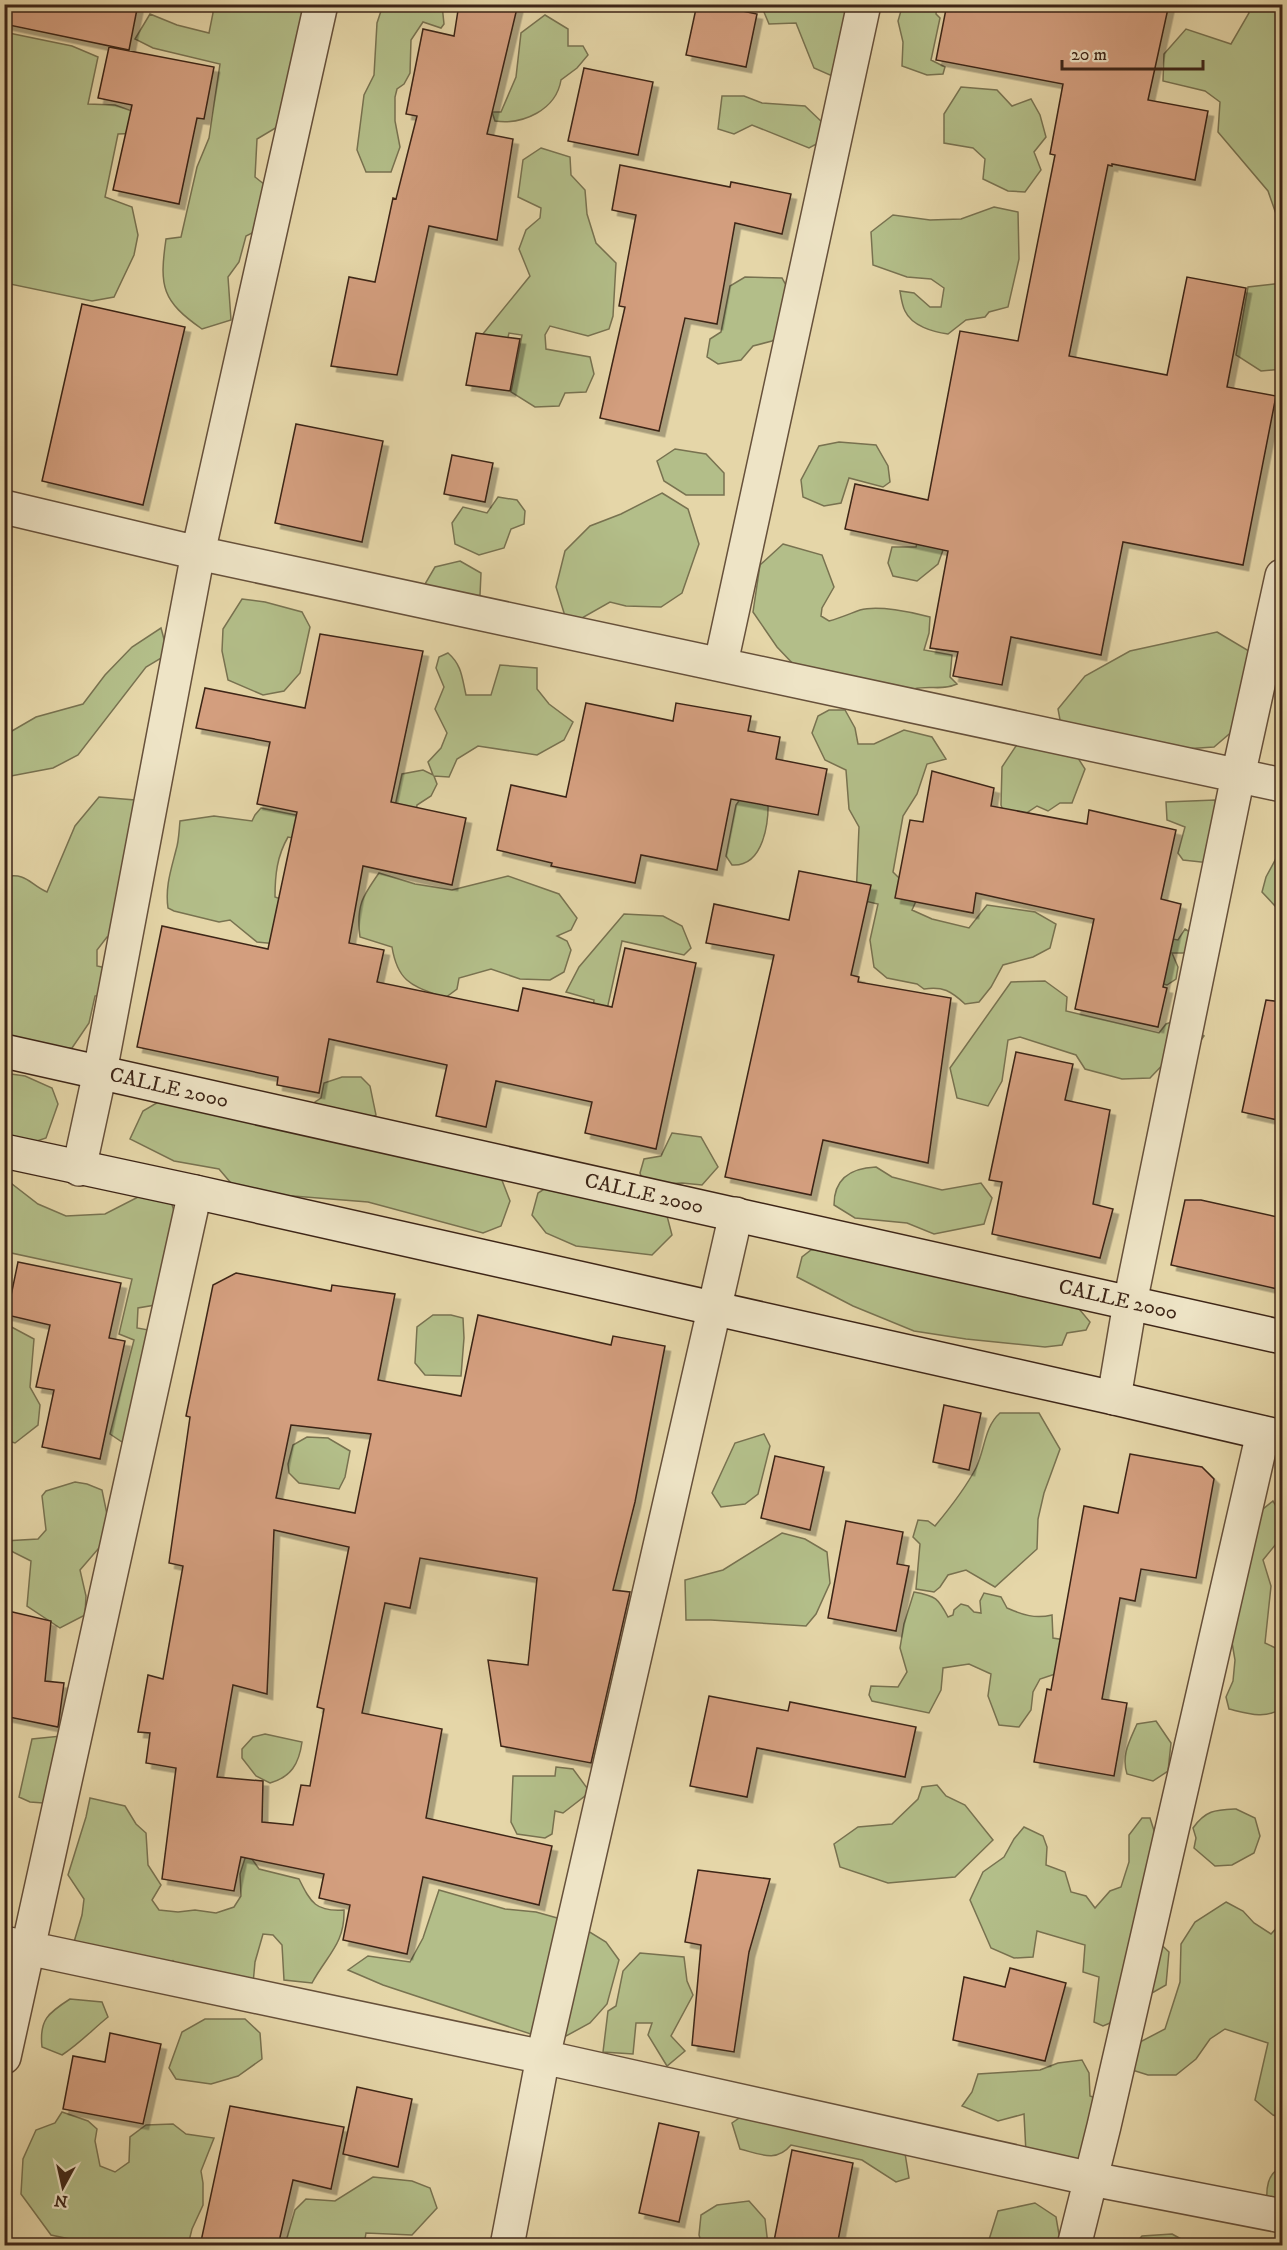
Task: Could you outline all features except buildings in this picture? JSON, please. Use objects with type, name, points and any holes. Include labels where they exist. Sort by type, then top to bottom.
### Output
[{"type":"street","points":[[79,1168],[100,1072],[198,553],[321,4]]},
{"type":"street","points":[[721,663],[864,4]]},
{"type":"street","points":[[4,507],[198,553],[721,663],[1282,785]]},
{"type":"street","points":[[1114,1398],[1130,1303],[1238,776],[1282,576]]},
{"type":"street","name":"CALLE 2000","points":[[4,1051],[1282,1337]]},
{"type":"street","points":[[4,1152],[195,1192],[1273,1435],[1074,2246]]},
{"type":"street","points":[[4,2057],[16,1946],[195,1192]]},
{"type":"street","points":[[507,2246],[543,2057],[736,1214]]},
{"type":"street","points":[[16,1946],[543,2057],[1092,2179],[1282,2216]]},
{"type":"green space","points":[[903,4],[937,5],[936,14],[940,18],[931,60],[945,67],[943,74],[927,75],[902,66],[903,42],[898,21]]},
{"type":"green space","points":[[212,5],[329,5],[289,120],[257,139],[255,177],[274,192],[268,225],[246,236],[239,262],[228,277],[231,320],[202,329],[171,301],[166,292],[163,269],[166,239],[181,237],[197,167],[209,138],[220,64],[153,48],[135,39],[150,14],[177,25],[209,33],[213,13]]},
{"type":"green space","points":[[383,5],[442,5],[444,24],[441,28],[423,22],[411,40],[410,73],[404,84],[397,89],[395,97],[395,121],[400,147],[391,172],[366,172],[357,150],[364,95],[374,75],[377,23]]},
{"type":"green space","points":[[761,5],[854,5],[839,79],[814,68],[796,23],[769,24]]},
{"type":"green space","points":[[1246,5],[1282,5],[1282,231],[1268,191],[1218,132],[1220,102],[1205,91],[1163,81],[1164,54],[1186,29],[1231,44],[1249,13]]},
{"type":"green space","points":[[545,15],[568,29],[568,46],[583,46],[588,55],[577,68],[561,80],[553,100],[537,113],[516,121],[495,121],[492,112],[501,112],[516,77],[521,33]]},
{"type":"green space","points":[[4,32],[72,46],[98,57],[88,104],[115,105],[143,115],[143,133],[118,134],[105,197],[132,207],[138,235],[134,255],[114,297],[92,301],[5,283]]},
{"type":"green space","points":[[961,87],[997,90],[1012,106],[1031,99],[1040,115],[1046,137],[1034,152],[1041,170],[1025,192],[1008,191],[983,179],[985,159],[973,148],[944,143],[944,114]]},
{"type":"green space","points":[[722,96],[744,96],[762,103],[805,106],[824,124],[824,140],[809,148],[752,125],[734,134],[718,129]]},
{"type":"green space","points":[[541,148],[570,157],[571,175],[585,190],[587,214],[596,243],[616,263],[613,316],[609,329],[588,336],[550,326],[545,335],[546,349],[590,357],[594,374],[586,392],[565,393],[559,406],[535,407],[511,392],[522,335],[509,333],[505,349],[478,340],[530,276],[519,249],[526,230],[540,218],[541,208],[518,197],[523,160]]},
{"type":"green space","points":[[994,207],[1018,212],[1019,259],[1008,307],[989,312],[985,317],[966,320],[948,334],[930,330],[913,321],[905,311],[900,291],[914,293],[930,307],[941,307],[944,288],[931,279],[907,277],[873,265],[871,232],[893,215],[930,220],[961,219]]},
{"type":"green space","points":[[745,277],[782,278],[793,298],[791,330],[772,341],[753,346],[741,360],[718,364],[707,357],[710,339],[721,332],[730,286]]},
{"type":"green space","points":[[1282,283],[1282,369],[1261,371],[1236,355],[1248,287]]},
{"type":"green space","points":[[839,442],[876,445],[888,466],[890,482],[883,487],[849,478],[841,503],[824,506],[803,497],[801,480],[819,446]]},
{"type":"green space","points":[[675,449],[706,454],[724,473],[724,495],[686,495],[664,481],[657,461]]},
{"type":"green space","points":[[662,493],[688,509],[699,544],[682,593],[661,607],[626,606],[610,602],[582,618],[565,616],[556,587],[565,551],[590,526],[621,514]]},
{"type":"green space","points":[[498,497],[517,500],[525,511],[524,524],[511,529],[504,548],[479,555],[455,544],[452,523],[463,507],[487,513]]},
{"type":"green space","points":[[921,528],[947,539],[938,564],[917,581],[893,576],[888,563],[892,547],[916,547]]},
{"type":"green space","points":[[783,544],[822,555],[834,587],[822,608],[821,616],[829,621],[860,610],[876,608],[905,611],[930,617],[929,633],[924,650],[952,655],[950,677],[957,684],[914,689],[798,669],[777,647],[753,612],[760,565]]},
{"type":"green space","points":[[460,561],[481,573],[480,595],[467,602],[434,602],[425,584],[435,567]]},
{"type":"green space","points":[[242,599],[265,602],[302,612],[310,627],[300,673],[284,691],[263,695],[228,680],[222,651],[223,629]]},
{"type":"green space","points":[[161,628],[168,654],[146,667],[78,755],[53,768],[11,776],[5,773],[5,735],[36,717],[83,704],[105,675],[132,647]]},
{"type":"green space","points":[[1217,632],[1259,657],[1235,729],[1214,747],[1184,749],[1063,736],[1058,709],[1085,676],[1130,651]]},
{"type":"green space","points":[[448,653],[459,667],[466,695],[491,695],[500,665],[537,668],[537,689],[549,704],[573,722],[564,740],[537,755],[478,746],[457,759],[449,777],[434,776],[437,784],[431,796],[417,805],[413,835],[392,820],[402,774],[423,770],[433,775],[428,762],[441,748],[447,733],[435,709],[444,687],[436,668],[439,657]]},
{"type":"green space","points":[[829,710],[845,710],[855,728],[858,744],[874,744],[904,730],[932,737],[946,759],[927,764],[917,794],[903,816],[893,872],[901,880],[921,890],[912,910],[932,919],[969,928],[987,905],[1035,912],[1056,924],[1050,948],[1033,957],[1003,965],[991,987],[979,1002],[965,1004],[946,990],[924,989],[917,984],[887,978],[874,967],[870,940],[878,904],[856,899],[859,827],[849,809],[846,770],[825,760],[812,733],[818,716]]},
{"type":"green space","points":[[1018,743],[1069,744],[1085,769],[1072,803],[1060,803],[1048,811],[1037,806],[1013,822],[1006,821],[1001,805],[1002,767]]},
{"type":"green space","points":[[745,792],[768,798],[767,819],[758,851],[743,864],[732,865],[726,856],[736,805]]},
{"type":"green space","points":[[99,797],[135,800],[129,938],[107,937],[97,950],[97,966],[106,968],[111,992],[95,996],[89,1023],[72,1048],[5,1055],[4,877],[23,877],[47,892],[75,826]]},
{"type":"green space","points":[[1215,800],[1218,821],[1210,863],[1183,860],[1178,853],[1185,827],[1167,820],[1166,802]]},
{"type":"green space","points":[[261,808],[311,818],[311,841],[288,837],[277,866],[275,897],[294,904],[287,945],[257,942],[230,920],[219,922],[168,908],[168,886],[178,843],[180,821],[214,816],[252,821]]},
{"type":"green space","points":[[1280,851],[1282,852],[1282,908],[1276,907],[1262,892],[1266,877]]},
{"type":"green space","points":[[379,873],[415,884],[452,890],[508,876],[559,894],[577,918],[571,930],[557,936],[567,941],[571,950],[564,972],[550,980],[520,979],[491,969],[459,978],[457,989],[445,998],[416,986],[409,982],[398,969],[392,947],[360,937],[359,917],[362,902]]},
{"type":"green space","points":[[624,914],[663,916],[682,926],[691,948],[684,955],[622,941],[601,1037],[589,1037],[594,1000],[566,992],[579,967]]},
{"type":"green space","points":[[1185,929],[1193,934],[1186,953],[1172,953],[1178,967],[1176,979],[1167,985],[1117,972],[1132,932],[1178,940]]},
{"type":"green space","points":[[1045,981],[1067,997],[1066,1011],[1159,1033],[1166,1024],[1180,1019],[1204,1036],[1196,1047],[1173,1054],[1150,1078],[1122,1079],[1085,1069],[1076,1055],[1020,1037],[1008,1040],[1002,1081],[988,1106],[957,1098],[950,1068],[1011,982]]},
{"type":"green space","points":[[4,1073],[25,1076],[52,1088],[58,1104],[46,1138],[22,1146],[5,1143]]},
{"type":"green space","points":[[342,1077],[361,1077],[370,1086],[376,1115],[343,1132],[498,1170],[510,1201],[501,1226],[483,1233],[368,1202],[293,1196],[242,1196],[219,1169],[174,1161],[130,1139],[143,1111],[165,1098],[314,1121],[315,1102],[321,1098],[324,1083]]},
{"type":"green space","points":[[672,1133],[701,1137],[718,1167],[702,1185],[682,1183],[644,1185],[640,1173],[644,1159],[661,1156]]},
{"type":"green space","points":[[876,1167],[892,1177],[942,1190],[981,1183],[992,1198],[984,1224],[934,1234],[907,1223],[855,1218],[834,1205],[837,1188],[846,1176],[852,1172]]},
{"type":"green space","points":[[5,1184],[12,1184],[38,1204],[66,1216],[105,1214],[140,1196],[169,1195],[180,1230],[161,1304],[138,1308],[137,1328],[165,1333],[132,1428],[122,1442],[110,1434],[134,1340],[119,1334],[132,1279],[11,1253],[5,1279]]},
{"type":"green space","points":[[552,1184],[666,1212],[672,1235],[652,1255],[576,1246],[546,1233],[532,1215],[538,1193]]},
{"type":"green space","points":[[841,1245],[1070,1298],[1090,1322],[1086,1330],[1067,1333],[1062,1345],[1045,1347],[914,1331],[853,1306],[797,1277],[802,1257],[811,1250]]},
{"type":"green space","points":[[433,1315],[463,1318],[461,1376],[425,1375],[415,1363],[417,1327]]},
{"type":"green space","points":[[4,1323],[34,1339],[30,1387],[40,1405],[38,1425],[15,1443],[5,1440]]},
{"type":"green space","points":[[1000,1413],[1039,1413],[1060,1449],[1044,1493],[1038,1519],[1037,1549],[995,1587],[966,1570],[948,1575],[934,1592],[916,1589],[920,1544],[913,1537],[918,1520],[928,1521],[935,1526],[952,1505],[976,1468],[991,1425]]},
{"type":"green space","points":[[764,1434],[770,1446],[758,1494],[745,1504],[721,1507],[712,1493],[735,1443]]},
{"type":"green space","points":[[307,1437],[328,1438],[350,1451],[345,1477],[339,1489],[299,1483],[289,1473],[288,1464],[293,1445]]},
{"type":"green space","points":[[75,1482],[102,1490],[108,1519],[105,1541],[80,1570],[86,1596],[85,1615],[60,1628],[27,1606],[31,1561],[5,1548],[4,1541],[38,1539],[46,1530],[42,1496],[46,1491]]},
{"type":"green space","points":[[1273,1501],[1282,1517],[1276,1544],[1263,1560],[1271,1586],[1265,1643],[1282,1651],[1282,1708],[1263,1715],[1229,1709],[1226,1697],[1233,1681],[1235,1660],[1229,1625],[1248,1521]]},
{"type":"green space","points":[[782,1533],[805,1539],[827,1552],[830,1583],[816,1614],[806,1626],[686,1620],[685,1580],[723,1570]]},
{"type":"green space","points":[[914,1592],[936,1599],[948,1617],[953,1615],[954,1610],[961,1604],[968,1606],[974,1612],[981,1613],[980,1601],[984,1593],[1001,1597],[1007,1608],[1018,1613],[1029,1616],[1052,1615],[1053,1638],[1078,1642],[1055,1674],[1040,1679],[1033,1692],[1031,1710],[1019,1727],[999,1725],[988,1696],[991,1674],[969,1664],[943,1668],[941,1690],[929,1713],[872,1701],[869,1695],[871,1686],[898,1687],[907,1672],[900,1648],[904,1624]]},
{"type":"green space","points":[[1156,1721],[1171,1743],[1168,1771],[1153,1781],[1127,1774],[1126,1754],[1137,1724]]},
{"type":"green space","points":[[265,1734],[302,1742],[299,1757],[293,1768],[283,1777],[270,1783],[256,1776],[242,1758],[242,1749],[253,1737]]},
{"type":"green space","points":[[61,1736],[43,1803],[30,1802],[19,1797],[32,1739]]},
{"type":"green space","points":[[556,1767],[573,1769],[590,1792],[563,1813],[555,1811],[552,1834],[545,1838],[517,1834],[511,1822],[513,1776],[555,1776]]},
{"type":"green space","points":[[937,1785],[946,1796],[965,1805],[993,1840],[955,1877],[888,1883],[840,1867],[834,1844],[858,1827],[892,1824],[918,1799],[922,1787]]},
{"type":"green space","points":[[90,1798],[125,1806],[136,1824],[146,1833],[148,1865],[161,1885],[152,1900],[159,1910],[178,1912],[195,1910],[216,1913],[234,1907],[241,1896],[240,1874],[247,1852],[259,1869],[299,1879],[311,1900],[321,1907],[344,1910],[342,1932],[312,1983],[284,1980],[282,1945],[273,1935],[263,1934],[255,1962],[253,1984],[180,1972],[173,1961],[158,1987],[74,1942],[84,1899],[68,1875]]},
{"type":"green space","points":[[1236,1809],[1255,1818],[1260,1836],[1254,1853],[1232,1865],[1215,1866],[1194,1848],[1196,1838],[1193,1828],[1207,1814]]},
{"type":"green space","points":[[1142,1818],[1150,1818],[1158,1843],[1149,1933],[1169,1952],[1166,1985],[1136,2002],[1103,2026],[1094,2022],[1099,1977],[1083,1972],[1085,1945],[1037,1931],[1033,1957],[1014,1958],[991,1948],[970,1900],[983,1872],[1004,1857],[1024,1827],[1043,1836],[1047,1847],[1046,1865],[1065,1872],[1071,1892],[1086,1896],[1095,1908],[1110,1891],[1121,1887],[1129,1862],[1129,1835]]},
{"type":"green space","points":[[439,1890],[505,1909],[536,1912],[575,1923],[606,1942],[619,1960],[607,2004],[590,2023],[555,2042],[383,1985],[348,1970],[368,1956],[410,1962],[423,1938]]},
{"type":"green space","points":[[1226,1902],[1243,1911],[1254,1923],[1271,1934],[1282,1922],[1282,2118],[1273,2115],[1255,2100],[1268,2043],[1225,2029],[1210,2039],[1196,2059],[1176,2075],[1148,2075],[1129,2069],[1138,2043],[1165,2029],[1180,1982],[1181,1944],[1195,1922]]},
{"type":"green space","points":[[640,1953],[684,1957],[687,1981],[693,1995],[671,2036],[685,2051],[667,2066],[648,2035],[652,2023],[636,2023],[633,2054],[603,2052],[608,2011],[616,2006],[623,1971]]},
{"type":"green space","points":[[70,1999],[102,2002],[108,2017],[62,2055],[42,2047],[42,2030],[51,2013]]},
{"type":"green space","points":[[205,2019],[245,2019],[260,2033],[262,2059],[238,2076],[211,2084],[176,2079],[169,2068],[182,2032]]},
{"type":"green space","points":[[1082,2060],[1089,2073],[1090,2096],[1101,2100],[1094,2157],[1070,2163],[1026,2153],[1024,2114],[998,2121],[962,2106],[972,2092],[978,2074],[1040,2070],[1058,2063]]},
{"type":"green space","points":[[62,2112],[88,2121],[97,2129],[95,2141],[100,2166],[115,2172],[129,2162],[130,2137],[146,2125],[173,2124],[186,2134],[214,2138],[201,2171],[203,2205],[192,2229],[188,2245],[98,2245],[51,2235],[21,2194],[23,2159],[36,2130],[55,2123]]},
{"type":"green space","points":[[745,2114],[902,2135],[909,2178],[896,2182],[862,2160],[791,2145],[780,2154],[767,2156],[740,2149],[732,2123]]},
{"type":"green space","points":[[1282,2167],[1282,2213],[1267,2203],[1267,2187],[1273,2173]]},
{"type":"green space","points":[[373,2177],[412,2181],[430,2188],[437,2208],[412,2235],[366,2233],[364,2245],[285,2245],[295,2210],[306,2199],[335,2201]]},
{"type":"green space","points":[[749,2201],[765,2219],[768,2245],[702,2245],[699,2235],[701,2215],[717,2205]]},
{"type":"green space","points":[[1035,2203],[1056,2217],[1061,2246],[987,2246],[998,2211]]},
{"type":"green space","points":[[1172,2234],[1192,2245],[1134,2245],[1142,2236]]}]
